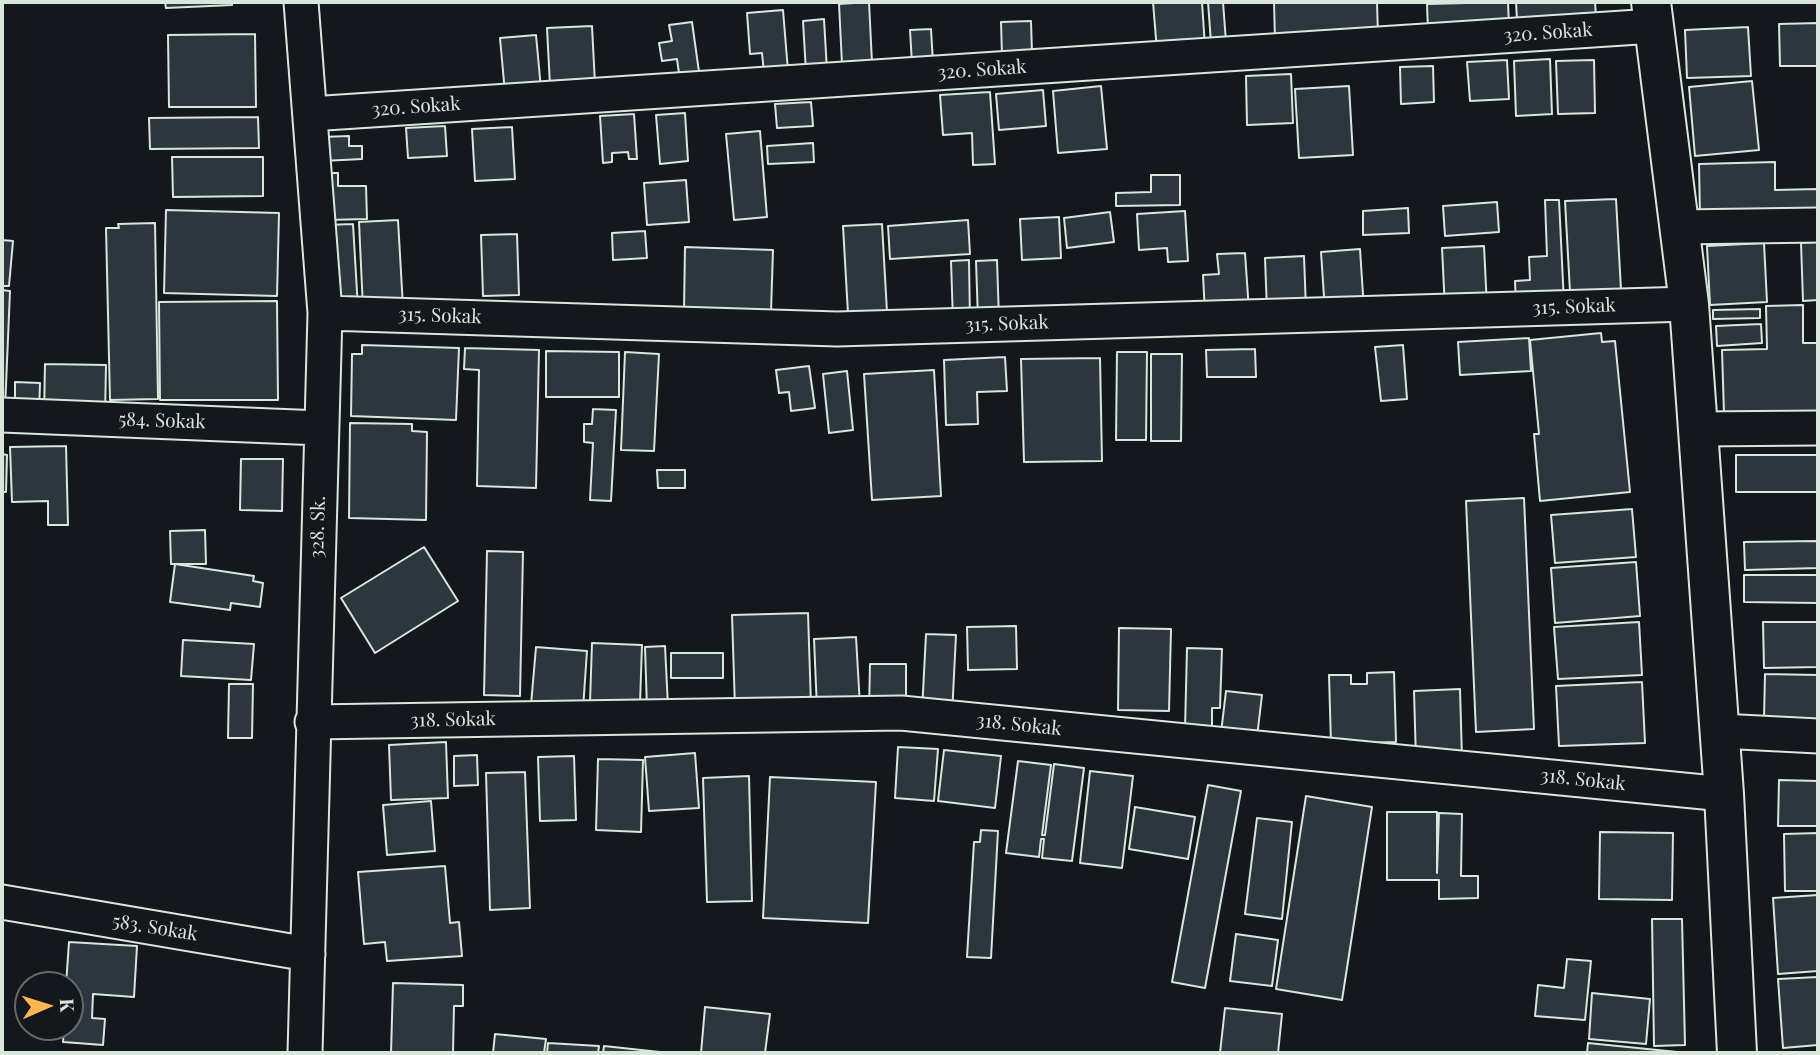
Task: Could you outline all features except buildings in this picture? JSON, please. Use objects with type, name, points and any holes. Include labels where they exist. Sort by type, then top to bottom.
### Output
[{"type":"main road","points":[[1652,14],[1689,304],[1720,731],[1737,1053]]},
{"type":"street","name":"328. Sk.","points":[[301,2],[325,313],[305,1053]]},
{"type":"street","name":"320. Sokak","points":[[310,114],[1652,14]]},
{"type":"street","points":[[1679,227],[1818,225]]},
{"type":"street","name":"315. Sokak","points":[[325,313],[837,329],[1689,304]]},
{"type":"street","name":"584. Sokak","points":[[2,415],[321,428]]},
{"type":"street","points":[[1698,429],[1818,428]]},
{"type":"street","name":"318. Sokak","points":[[312,722],[901,713],[1724,794]]},
{"type":"street","points":[[1720,731],[1818,736]]},
{"type":"street","name":"583. Sokak","points":[[2,902],[308,954]]}]
